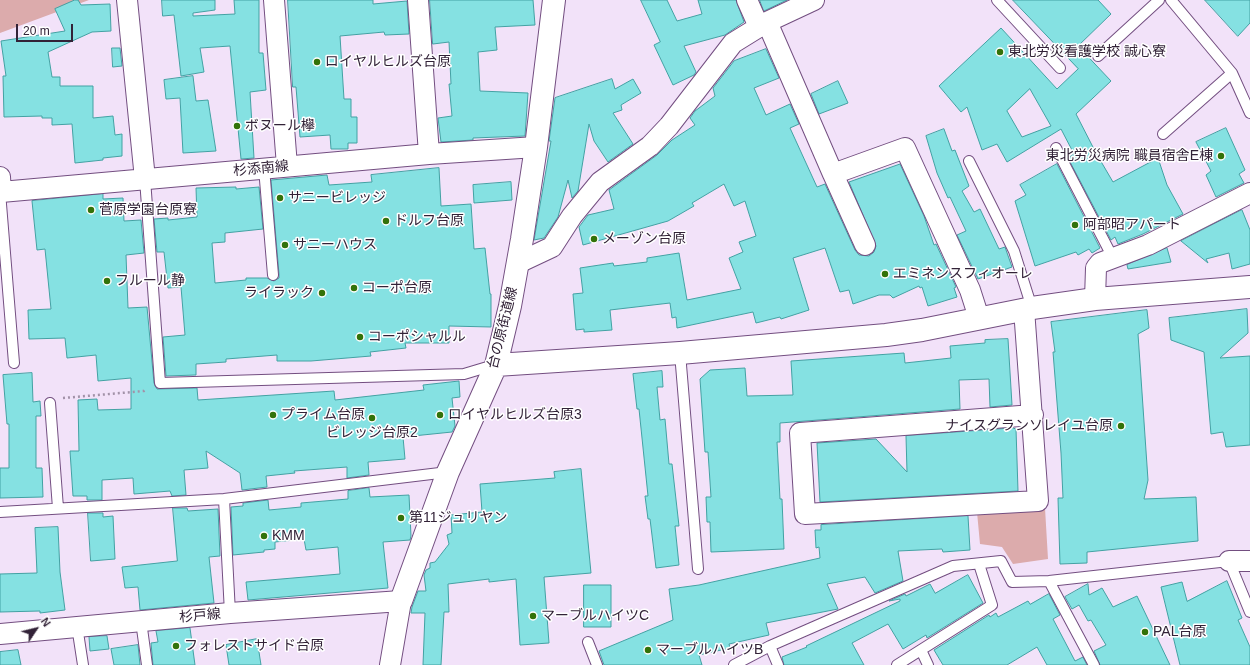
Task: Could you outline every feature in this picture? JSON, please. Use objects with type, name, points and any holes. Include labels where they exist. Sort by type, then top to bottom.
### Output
[{"type":"street","points":[[127,0],[145,179]]},
{"type":"street","points":[[274,0],[287,166]]},
{"type":"street","points":[[418,0],[429,154]]},
{"type":"street","name":"台の原街道線","points":[[390,665],[401,600],[448,472],[496,365],[518,263],[536,147],[554,0]]},
{"type":"street","points":[[747,0],[763,25],[866,245]]},
{"type":"street","points":[[518,263],[552,246],[572,216],[600,182],[650,146],[669,126],[733,43],[763,25],[814,0]]},
{"type":"street","name":"杉添南線","points":[[0,187],[145,179],[429,154],[536,147]]},
{"type":"street","points":[[833,174],[905,148],[970,290],[979,318]]},
{"type":"street","points":[[1095,299],[1096,268],[1100,263],[1148,244],[1250,193]]},
{"type":"street","points":[[496,365],[680,353],[886,335],[922,330],[1028,308],[1095,299],[1250,287]]},
{"type":"street","points":[[1028,308],[1038,501],[805,514],[800,434],[1033,415]]},
{"type":"street","points":[[1229,561],[1250,560]]},
{"type":"street","name":"杉戸線","points":[[0,634],[230,613],[401,600]]},
{"type":"lane","points":[[998,0],[1060,68]]},
{"type":"lane","points":[[1098,56],[1158,0]]},
{"type":"lane","points":[[1170,0],[1232,73],[1250,114]]},
{"type":"lane","points":[[1162,134],[1232,73]]},
{"type":"lane","points":[[1056,148],[1113,258]]},
{"type":"lane","points":[[969,160],[1014,250],[1028,308]]},
{"type":"lane","points":[[264,168],[273,275]]},
{"type":"lane","points":[[145,179],[160,383],[464,374],[496,365]]},
{"type":"lane","points":[[0,187],[14,363]]},
{"type":"lane","points":[[680,353],[698,569]]},
{"type":"lane","points":[[50,403],[58,508]]},
{"type":"lane","points":[[0,512],[224,499],[448,472]]},
{"type":"lane","points":[[224,499],[230,613]]},
{"type":"lane","points":[[734,665],[770,646],[953,566],[1001,561],[1012,582],[1049,581],[1229,561],[1250,612]]},
{"type":"lane","points":[[897,665],[992,605],[979,564]]},
{"type":"lane","points":[[1049,581],[1094,665]]},
{"type":"lane","points":[[141,621],[147,665]]},
{"type":"lane","points":[[77,626],[84,665]]},
{"type":"lane","points":[[588,642],[597,665]]},
{"type":"lane","points":[[770,646],[778,665]]},
{"type":"lane","points":[[921,650],[928,665]]},
{"type":"path","points":[[50,403],[57,398],[144,391],[160,383]]},
{"type":"shaded area","points":[[0,0],[89,0],[0,33]]},
{"type":"shaded area","points":[[1045,508],[1048,559],[1013,564],[1002,547],[980,544],[977,512]]},
{"type":"building","points":[[78,0],[81,5],[110,4],[111,31],[92,32],[48,52],[52,77],[60,77],[60,86],[93,86],[93,118],[113,116],[115,135],[122,134],[122,156],[75,163],[72,124],[52,125],[52,118],[42,118],[42,116],[4,117],[3,76],[6,76],[1,41],[65,31],[55,9]]},
{"type":"building","points":[[162,0],[215,0],[215,10],[193,13],[193,16],[235,14],[234,0],[259,0],[259,53],[263,53],[266,90],[250,92],[254,158],[241,159],[230,46],[200,48],[204,72],[181,76],[174,15],[163,16]]},
{"type":"building","points":[[288,0],[373,0],[373,4],[407,1],[409,34],[385,35],[384,32],[340,36],[344,99],[351,99],[351,117],[357,117],[357,143],[348,143],[348,149],[331,149],[330,135],[300,137],[296,87],[293,87]]},
{"type":"building","points":[[430,0],[533,0],[535,25],[495,27],[497,50],[478,52],[480,91],[528,93],[525,136],[473,138],[473,140],[441,142],[438,118],[452,116],[449,84],[451,84],[449,42],[433,44]]},
{"type":"building","points":[[641,0],[667,0],[677,21],[702,14],[698,0],[736,0],[744,22],[725,35],[684,46],[696,72],[694,75],[673,85],[654,45],[660,42]]},
{"type":"building","points":[[760,0],[787,0],[764,11]]},
{"type":"building","points":[[1013,0],[1098,0],[1111,14],[1078,46],[1111,81],[1076,114],[1113,182],[1158,158],[1167,185],[1183,214],[1143,234],[1118,244],[1115,237],[1111,240],[1068,158],[1074,154],[1061,129],[1007,162],[997,144],[982,150],[967,107],[961,112],[939,86],[1001,28],[1057,89],[1078,69]],"holes":[[[1030,89],[1051,126],[1022,137],[1007,111]]]},
{"type":"building","points":[[1205,0],[1250,0],[1250,23],[1238,36]]},
{"type":"building","points":[[112,48],[120,48],[122,66],[113,67]]},
{"type":"building","points":[[766,49],[779,78],[754,88],[766,115],[790,104],[799,124],[790,128],[817,187],[825,184],[855,250],[859,255],[869,256],[874,252],[876,246],[849,182],[900,164],[924,216],[934,245],[936,244],[956,287],[954,288],[957,297],[928,306],[922,287],[920,288],[919,286],[893,298],[890,295],[879,295],[853,304],[849,290],[840,292],[825,248],[793,258],[809,310],[781,319],[780,317],[756,323],[753,312],[677,328],[676,317],[672,318],[670,303],[610,310],[612,330],[584,332],[584,329],[576,330],[573,294],[583,293],[580,268],[613,263],[614,266],[647,262],[647,258],[679,253],[687,300],[741,289],[729,258],[743,252],[739,242],[756,236],[745,201],[734,206],[724,184],[692,203],[694,206],[668,221],[583,245],[579,227],[588,215],[614,209],[609,190],[657,155],[672,140],[695,125],[690,118],[695,111],[715,96],[713,88],[734,61]]},
{"type":"building","points":[[193,76],[196,101],[208,100],[216,151],[183,153],[180,98],[166,99],[164,80]]},
{"type":"building","points":[[612,79],[615,89],[633,79],[641,93],[621,105],[622,110],[613,113],[633,144],[608,162],[594,141],[589,124],[578,191],[572,198],[568,180],[558,217],[544,238],[534,240],[551,141],[549,141],[555,98]]},
{"type":"building","points":[[838,81],[848,103],[819,114],[811,94]]},
{"type":"building","name":"東北労災病院 職員宿舎E棟","points":[[1226,128],[1245,170],[1239,174],[1244,183],[1216,197],[1206,175],[1211,171],[1196,142]]},
{"type":"building","points":[[944,129],[952,151],[955,150],[969,186],[962,191],[974,212],[980,209],[999,249],[1005,247],[1012,267],[978,279],[957,235],[966,231],[950,197],[948,198],[937,173],[926,136]]},
{"type":"building","points":[[1057,164],[1100,248],[1092,253],[1089,249],[1078,255],[1076,252],[1035,266],[1015,201],[1026,195],[1020,185]]},
{"type":"building","points":[[439,168],[441,206],[471,204],[474,249],[485,248],[491,294],[491,327],[449,326],[449,343],[405,343],[406,348],[370,352],[371,356],[311,361],[277,361],[277,355],[226,359],[226,362],[196,364],[196,375],[166,376],[163,337],[185,335],[181,287],[168,288],[164,252],[157,252],[154,219],[168,218],[168,220],[197,217],[196,188],[236,187],[236,189],[259,187],[263,229],[225,233],[225,242],[212,243],[215,283],[246,280],[246,278],[267,278],[274,281],[279,278],[279,274],[271,180],[327,175],[329,185],[372,182],[371,175]]},
{"type":"building","points":[[511,182],[512,200],[474,203],[473,185]]},
{"type":"building","points":[[103,194],[103,199],[123,198],[124,221],[141,220],[144,253],[126,255],[128,308],[147,307],[154,383],[157,389],[197,388],[198,400],[334,391],[335,400],[424,390],[423,385],[459,381],[460,397],[452,398],[455,426],[452,432],[403,437],[405,459],[368,462],[369,475],[347,478],[347,467],[294,471],[295,473],[266,476],[267,487],[242,490],[240,473],[206,451],[208,468],[184,470],[186,495],[172,496],[170,491],[134,494],[133,478],[102,480],[102,500],[87,500],[87,496],[73,496],[70,451],[79,451],[78,400],[97,399],[98,410],[131,409],[131,378],[98,381],[96,355],[67,358],[65,338],[29,339],[28,310],[51,309],[45,249],[37,250],[32,201]]},
{"type":"building","points":[[1242,210],[1250,230],[1250,264],[1232,269],[1229,253],[1206,259],[1208,263],[1181,241]]},
{"type":"building","points":[[1167,248],[1171,262],[1128,269],[1127,265]]},
{"type":"building","points":[[1247,309],[1248,333],[1220,358],[1250,356],[1250,445],[1226,447],[1223,432],[1211,434],[1204,352],[1171,340],[1169,318]]},
{"type":"building","points":[[1147,310],[1149,328],[1138,334],[1148,480],[1144,499],[1196,497],[1198,541],[1087,552],[1087,563],[1060,564],[1058,498],[1063,498],[1053,352],[1055,352],[1051,322]]},
{"type":"building","points":[[1008,339],[1012,405],[990,407],[989,379],[959,380],[960,409],[780,423],[780,442],[777,442],[780,499],[782,499],[784,549],[711,552],[710,522],[707,522],[706,497],[711,497],[708,452],[705,452],[700,379],[710,370],[745,368],[747,396],[793,395],[791,361],[904,353],[905,363],[951,358],[950,346],[985,343],[985,340]]},
{"type":"building","points":[[662,371],[663,387],[657,387],[660,420],[665,419],[669,464],[672,464],[679,526],[675,526],[679,565],[656,568],[650,519],[648,519],[645,496],[648,496],[639,409],[637,409],[633,374]]},
{"type":"building","points":[[32,373],[33,402],[40,401],[41,416],[36,416],[36,468],[42,468],[43,497],[0,498],[0,468],[9,468],[9,424],[7,424],[3,375]]},
{"type":"building","points":[[1016,429],[1018,491],[820,502],[817,443],[876,439],[907,472],[906,436]]},
{"type":"building","points":[[581,469],[591,573],[544,577],[549,643],[520,645],[516,579],[489,582],[489,579],[448,584],[449,612],[444,612],[441,665],[423,665],[425,613],[411,613],[412,607],[418,591],[426,591],[424,575],[426,570],[430,568],[430,563],[435,562],[449,544],[447,535],[452,533],[451,515],[482,512],[480,484],[555,478],[554,472]]},
{"type":"building","points":[[369,488],[370,497],[409,495],[410,540],[383,542],[388,588],[248,600],[246,582],[340,574],[338,547],[306,550],[304,539],[275,542],[275,549],[264,550],[264,552],[233,555],[231,507],[243,506],[243,503],[268,500],[269,510],[301,507],[301,503],[348,499],[348,491]]},
{"type":"building","points":[[173,508],[187,508],[188,511],[218,509],[220,556],[209,557],[214,603],[140,610],[138,587],[125,588],[122,567],[177,561]]},
{"type":"building","points":[[88,513],[103,513],[103,517],[113,516],[115,559],[91,561]]},
{"type":"building","points":[[968,516],[970,550],[943,552],[942,549],[898,551],[903,581],[875,593],[865,577],[827,584],[838,609],[766,623],[769,635],[729,644],[730,648],[699,655],[702,665],[604,665],[599,651],[673,620],[669,589],[699,585],[820,558],[819,547],[816,548],[815,530],[821,530],[821,525]]},
{"type":"building","points":[[58,527],[60,572],[65,610],[40,613],[40,611],[0,612],[0,574],[37,573],[35,528]]},
{"type":"building","points":[[968,575],[983,603],[927,638],[926,635],[903,649],[888,624],[852,643],[864,665],[784,665],[782,657],[807,647],[806,646],[900,601],[900,599],[889,601],[905,594],[906,596],[930,584],[935,593]]},
{"type":"building","points":[[1227,581],[1242,618],[1238,620],[1250,647],[1250,665],[1180,665],[1161,587],[1182,582],[1187,601]]},
{"type":"building","points":[[1088,584],[1089,595],[1102,588],[1113,607],[1137,596],[1170,665],[1100,665],[1094,651],[1106,645],[1091,620],[1088,621],[1079,605],[1072,609],[1065,597]]},
{"type":"building","points":[[584,585],[611,585],[611,627],[584,627]]},
{"type":"building","points":[[1049,594],[1060,615],[1053,619],[1075,661],[1083,657],[1087,665],[1047,665],[1037,647],[1007,665],[943,665],[934,650],[989,615],[990,617],[996,613],[998,617],[1028,601],[1030,604]]},
{"type":"building","name":"フォレストサイド台原","points":[[190,628],[195,665],[153,665],[151,643],[158,642],[156,631]]},
{"type":"building","points":[[107,636],[109,649],[90,651],[89,637]]},
{"type":"building","points":[[257,639],[261,665],[229,665],[226,645]]},
{"type":"building","points":[[138,645],[140,665],[114,665],[111,649]]},
{"type":"building","points":[[18,650],[21,665],[0,665],[0,652]]},
{"type":"place","name":"東北労災看護学校 誠心寮","points":[[1000,52]]},
{"type":"place","name":"ロイヤルヒルズ台原","points":[[317,62]]},
{"type":"place","name":"ボヌール欅","points":[[237,126]]},
{"type":"place","name":"東北労災病院 職員宿舎E棟","points":[[1221,156]]},
{"type":"place","name":"サニービレッジ","points":[[280,198]]},
{"type":"place","name":"菅原学園台原寮","points":[[91,210]]},
{"type":"place","name":"ドルフ台原","points":[[386,221]]},
{"type":"place","name":"阿部昭アパート","points":[[1075,225]]},
{"type":"place","name":"メーゾン台原","points":[[594,239]]},
{"type":"place","name":"サニーハウス","points":[[285,245]]},
{"type":"place","name":"エミネンスフィオーレ","points":[[885,274]]},
{"type":"place","name":"フルール静","points":[[107,281]]},
{"type":"place","name":"コーポ台原","points":[[354,288]]},
{"type":"place","name":"ライラック","points":[[322,293]]},
{"type":"place","name":"コーポシャルル","points":[[360,337]]},
{"type":"place","name":"プライム台原","points":[[273,415]]},
{"type":"place","name":"ロイヤルヒルズ台原3","points":[[440,415]]},
{"type":"place","name":"ビレッジ台原2","points":[[372,418]]},
{"type":"place","name":"ナイスグランソレイユ台原","points":[[1121,426]]},
{"type":"place","name":"第11ジュリヤン","points":[[401,518]]},
{"type":"place","name":"KMM","points":[[264,536]]},
{"type":"place","name":"マーブルハイツC","points":[[533,616]]},
{"type":"place","name":"PAL台原","points":[[1145,632]]},
{"type":"place","name":"フォレストサイド台原","points":[[176,646]]},
{"type":"place","name":"マーブルハイツB","points":[[648,650]]}]
